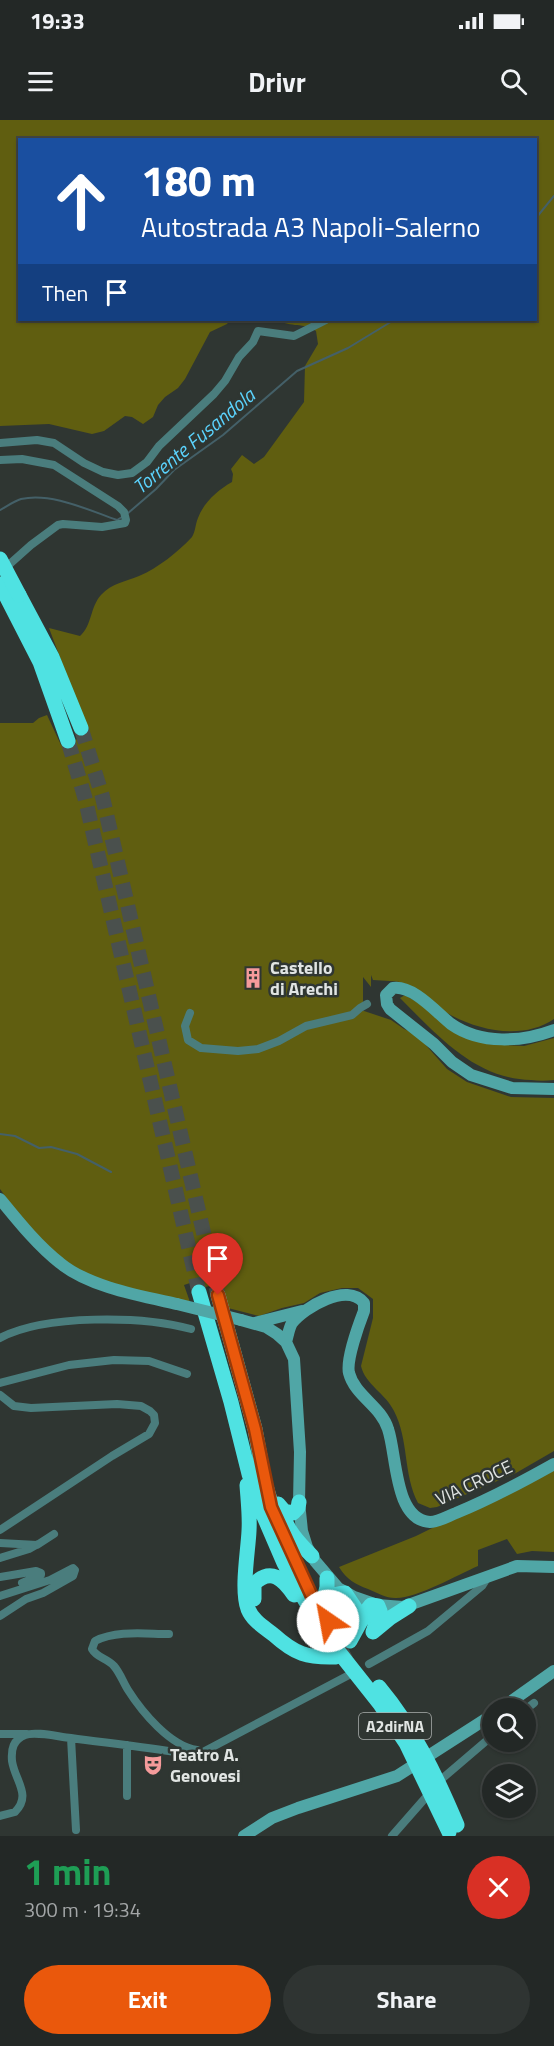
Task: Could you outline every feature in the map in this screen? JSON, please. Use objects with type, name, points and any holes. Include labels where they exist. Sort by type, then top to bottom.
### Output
[{"type":"highway","points":[[0,559],[14,598],[74,709],[81,728]]},
{"type":"highway","points":[[0,584],[14,598]]},
{"type":"highway","points":[[46,659],[59,716],[68,741]]},
{"type":"highway","name":"A2dirNA","points":[[199,1292],[255,1495],[271,1534],[298,1588],[408,1726],[440,1784],[454,1830]]},
{"type":"highway","points":[[218,1295],[240,1322],[255,1429],[264,1442],[278,1504],[297,1542],[312,1556]]},
{"type":"highway","name":"A2dirNA","points":[[255,1429],[271,1507],[315,1603],[327,1623]]},
{"type":"highway","points":[[245,1461],[249,1528],[246,1566],[247,1606],[255,1619],[294,1651],[312,1656],[333,1656]]},
{"type":"highway","points":[[278,1504],[284,1511],[293,1514],[298,1509],[299,1502]]},
{"type":"highway","points":[[273,1635],[262,1618],[252,1594],[254,1584],[264,1576],[275,1576],[283,1580],[306,1613],[327,1623]]},
{"type":"highway","points":[[327,1578],[327,1587],[322,1600],[327,1623]]},
{"type":"highway","points":[[327,1623],[325,1602],[336,1594],[345,1593],[355,1608],[354,1640]]},
{"type":"highway","points":[[354,1640],[369,1606],[377,1605],[380,1611],[373,1632]]},
{"type":"highway","points":[[354,1640],[373,1632],[409,1606]]},
{"type":"street","points":[[0,443],[36,440],[54,443],[84,463],[103,472],[118,475],[129,474],[136,471],[214,394],[225,381],[239,357],[253,342],[258,330],[294,336],[324,321]]},
{"type":"street","points":[[0,460],[22,459],[54,465],[124,514],[125,523],[111,527],[58,525],[0,572]]},
{"type":"street","points":[[554,1030],[531,1038],[507,1040],[480,1036],[453,1025],[409,990],[393,988],[386,995],[390,1010],[471,1075],[512,1088],[554,1089]]},
{"type":"street","points":[[190,1013],[185,1026],[188,1041],[201,1048],[238,1051],[271,1045],[314,1023],[352,1015],[368,1004]]},
{"type":"street","points":[[0,1199],[48,1252],[72,1272],[118,1289],[266,1327],[286,1342],[294,1359],[302,1531],[312,1556],[327,1578],[345,1593],[377,1605],[409,1606],[489,1575],[522,1565],[554,1567]]},
{"type":"street","name":"VIA CROCE","points":[[286,1342],[290,1326],[315,1304],[345,1295],[356,1296],[364,1303],[364,1311],[350,1361],[350,1374],[357,1389],[385,1419],[394,1451],[403,1500],[412,1516],[431,1522],[440,1520],[489,1499],[554,1464]]},
{"type":"street","name":"VIA CROCE","points":[[240,1322],[309,1309]]},
{"type":"street","points":[[0,1338],[43,1324],[91,1321],[150,1320],[191,1329]]},
{"type":"street","points":[[0,1383],[69,1365],[114,1360],[149,1361],[187,1374]]},
{"type":"street","points":[[0,1395],[14,1406],[31,1408],[117,1404],[141,1406],[150,1410],[154,1415],[155,1423],[149,1434],[0,1530]]},
{"type":"street","points":[[0,1558],[29,1550],[54,1534]]},
{"type":"street","points":[[0,1544],[37,1545]]},
{"type":"street","points":[[0,1596],[50,1580],[73,1568],[75,1570],[73,1576],[43,1593],[26,1599],[0,1616]]},
{"type":"street","points":[[0,1577],[36,1571],[42,1574],[0,1590]]},
{"type":"street","points":[[369,1664],[428,1631],[483,1586],[489,1575]]},
{"type":"street","points":[[169,1634],[138,1633],[107,1636],[94,1641],[93,1649],[98,1656],[112,1664],[142,1709],[167,1736],[185,1746],[203,1752]]},
{"type":"street","points":[[516,1698],[554,1671]]},
{"type":"street","points":[[0,1734],[70,1738],[181,1753],[203,1752],[349,1675]]},
{"type":"street","points":[[244,1836],[272,1818],[397,1776],[482,1721]]},
{"type":"street","points":[[0,1816],[15,1812],[23,1802],[12,1755],[14,1743],[27,1734]]},
{"type":"street","points":[[70,1738],[76,1830]]},
{"type":"street","points":[[127,1745],[127,1796]]},
{"type":"street","points":[[444,1777],[482,1745]]},
{"type":"street","points":[[392,1836],[427,1796]]},
{"type":"shaded area","points":[[0,120],[554,120],[554,1019],[525,1030],[493,1030],[449,1014],[406,984],[373,980],[371,975],[371,987],[363,977],[361,1010],[391,1020],[416,1034],[447,1069],[467,1082],[511,1097],[554,1098],[554,1451],[516,1473],[437,1507],[430,1508],[418,1503],[410,1480],[399,1422],[386,1399],[371,1384],[361,1366],[373,1318],[373,1299],[358,1288],[342,1288],[320,1293],[304,1303],[259,1316],[228,1308],[220,1287],[225,1283],[205,1287],[202,1279],[184,1285],[190,1302],[120,1286],[92,1278],[59,1258],[36,1235],[0,1189],[0,723],[33,723],[47,715],[61,745],[89,735],[49,628],[80,636],[87,627],[97,600],[105,591],[153,569],[192,537],[204,507],[232,482],[231,469],[242,455],[254,464],[264,457],[304,402],[305,366],[318,344],[316,331],[281,321],[537,321],[537,138],[18,138],[18,321],[229,321],[210,332],[185,379],[158,405],[153,417],[143,424],[132,417],[125,416],[104,431],[92,434],[49,424],[0,426]]},
{"type":"shaded area","points":[[405,995],[487,1044],[524,1046],[554,1038],[554,1080],[536,1081],[511,1078],[475,1063],[458,1052],[428,1026],[400,998]]},
{"type":"shaded area","points":[[554,1468],[554,1552],[532,1551],[517,1554],[507,1539],[478,1550],[478,1566],[425,1591],[395,1598],[355,1583],[339,1567],[416,1536]]},
{"type":"waterway","name":"Torrente Fusandola","points":[[537,217],[554,196]]},
{"type":"waterway","name":"Torrente Fusandola","points":[[127,514],[174,470],[223,435],[297,371],[348,348],[392,321]]},
{"type":"waterway","name":"Torrente Fusandola","points":[[0,510],[21,499],[33,497],[69,503],[117,520],[122,517]]},
{"type":"waterway","points":[[0,1134],[15,1136],[39,1148],[51,1147],[77,1154],[111,1172]]},
{"type":"tunnel","points":[[81,728],[102,795],[218,1295]]},
{"type":"tunnel","points":[[68,741],[85,798],[199,1292]]},
{"type":"tunnel","points":[[336,1657],[356,1647]]},
{"type":"place","name":"Castello di Arechi","points":[[253,978]]},
{"type":"place","name":"Teatro A. Genovesi","points":[[153,1765]]},
{"type":"route","points":[[218,1295],[255,1429],[271,1507],[315,1603],[328,1621]]}]
